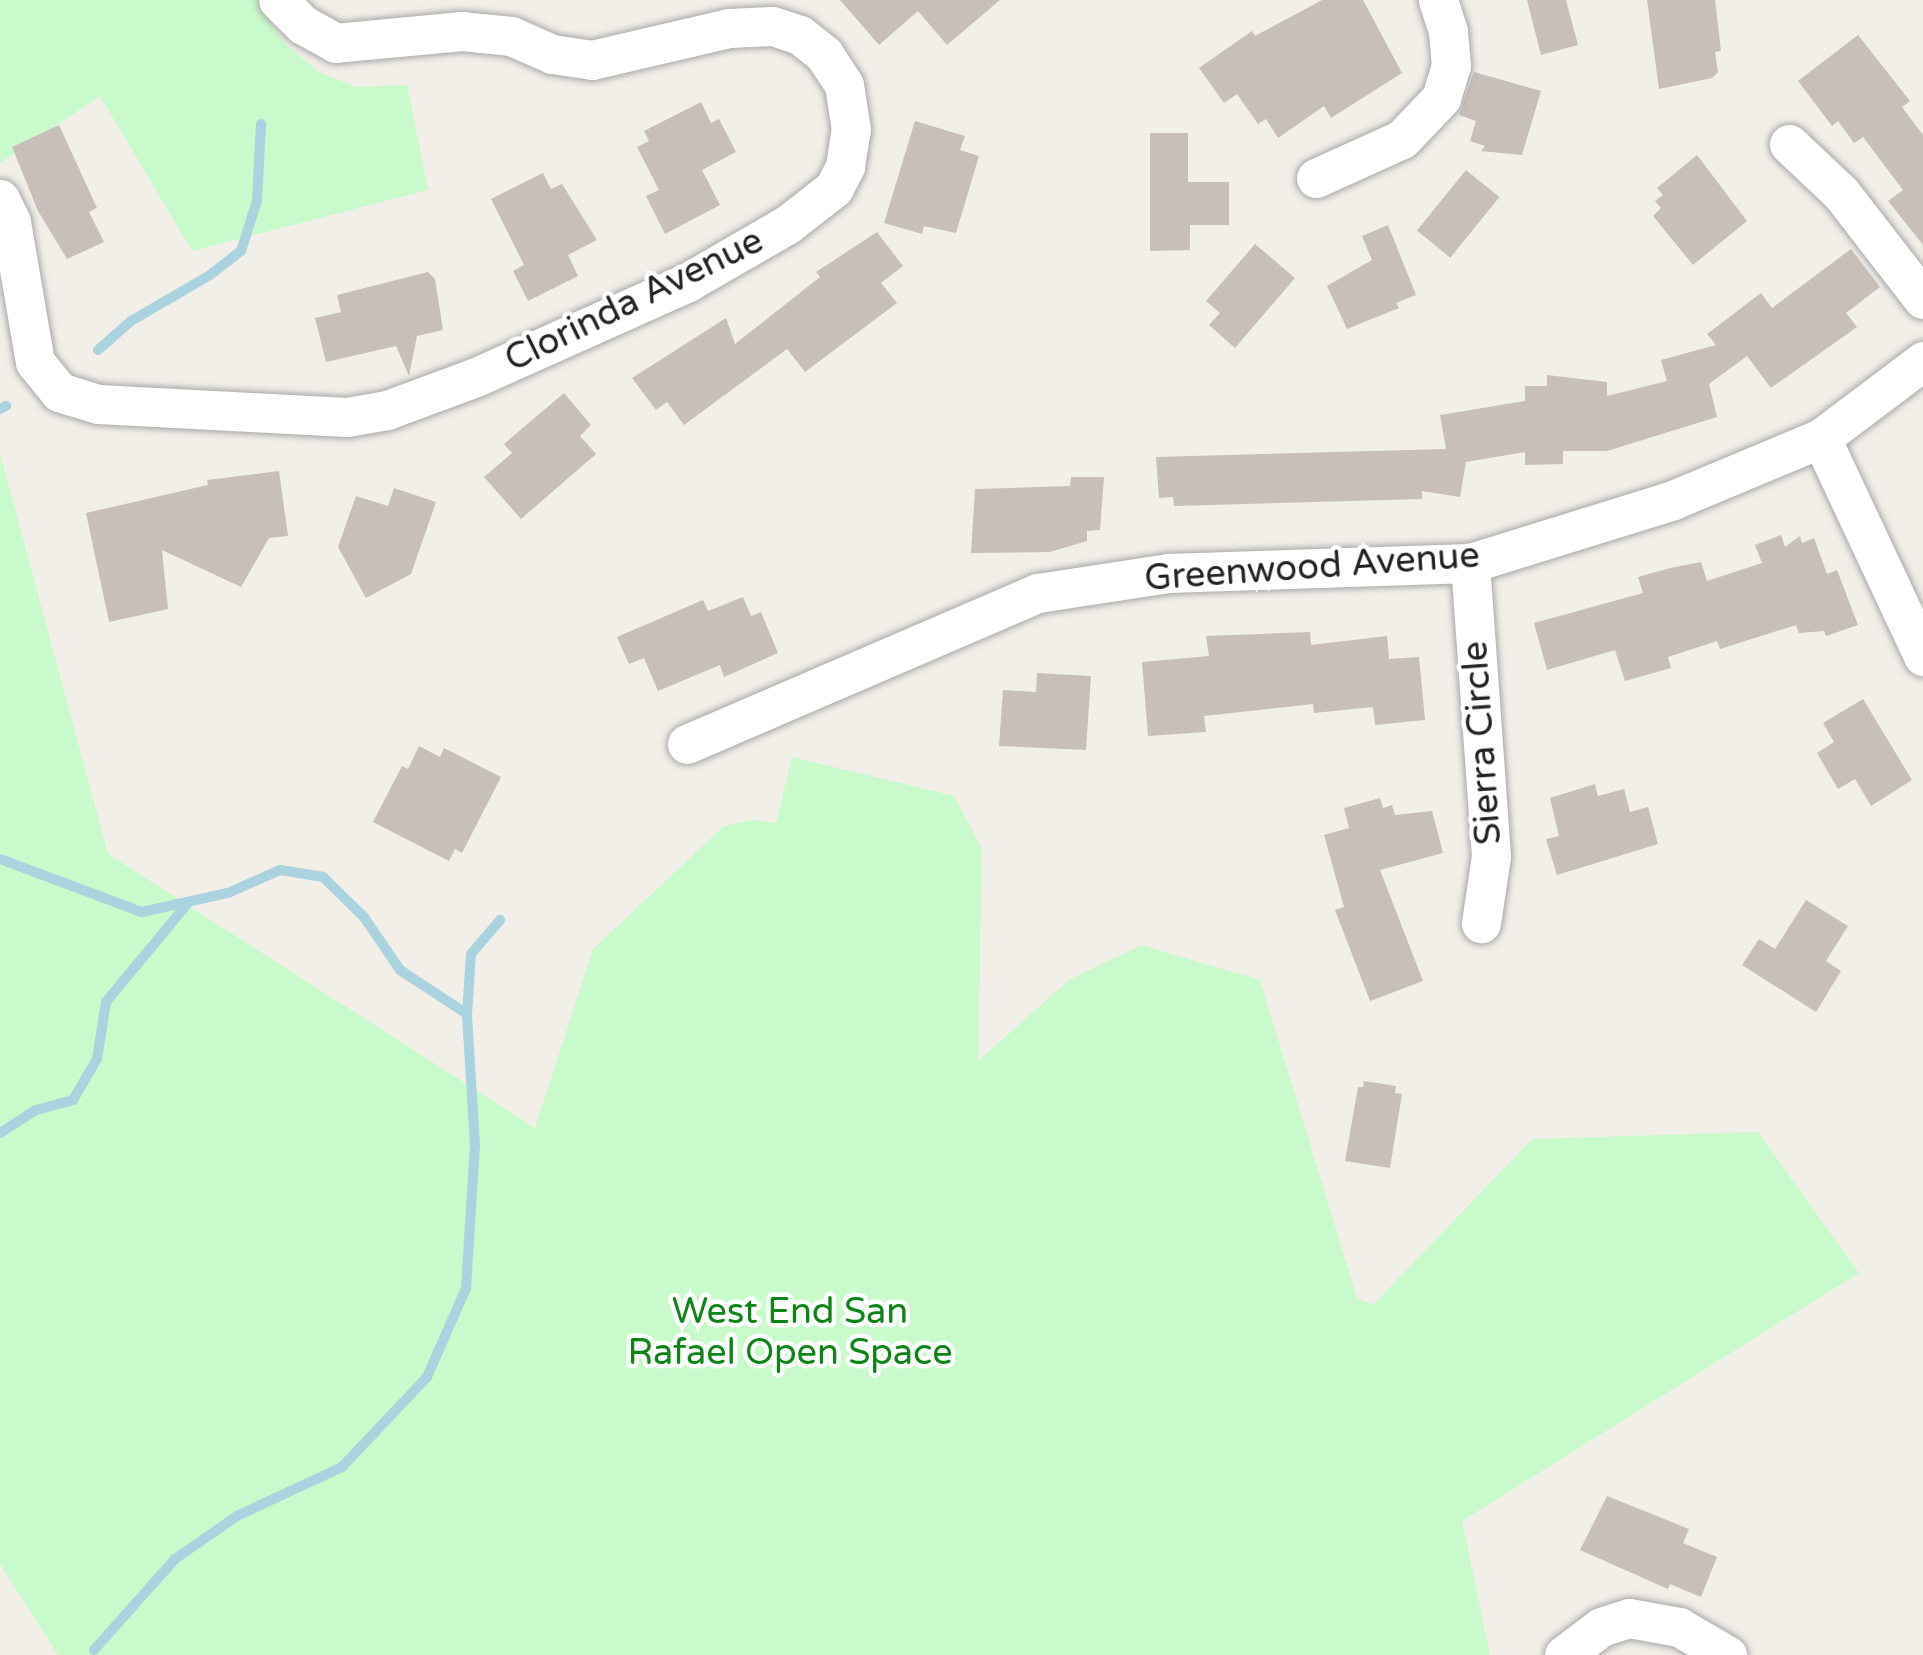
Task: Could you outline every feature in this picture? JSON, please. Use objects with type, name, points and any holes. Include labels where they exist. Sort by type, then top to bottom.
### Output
[{"type":"street","name":"Clorinda Avenue","points":[[0,199],[11,222],[35,362],[58,392],[98,404],[347,417],[387,410],[476,377],[688,282],[788,224],[834,188],[844,166],[851,130],[844,85],[824,54],[800,35],[772,26],[729,28],[592,60],[552,54],[511,36],[462,31],[337,44],[303,25],[278,0]]},
{"type":"street","points":[[1316,178],[1402,139],[1441,98],[1451,66],[1448,31],[1438,0]]},
{"type":"street","points":[[1790,144],[1841,193],[1923,299]]},
{"type":"street","name":"Greenwood Avenue","points":[[687,744],[1038,593],[1168,573],[1469,562],[1673,500],[1821,437],[1923,361]]},
{"type":"street","points":[[1821,437],[1923,656]]},
{"type":"street","name":"Sierra Circle","points":[[1469,562],[1491,856],[1481,922]]},
{"type":"street","points":[[1564,1655],[1600,1627],[1629,1618],[1679,1627],[1727,1655]]},
{"type":"green space","points":[[0,0],[257,0],[283,42],[319,72],[357,87],[407,85],[428,190],[192,251],[100,96],[0,163]]},
{"type":"green space","name":"West End San Rafael Open Space","points":[[0,453],[108,854],[535,1128],[593,949],[724,826],[752,820],[776,823],[792,757],[954,796],[982,849],[978,1061],[1069,980],[1141,945],[1260,980],[1357,1298],[1373,1305],[1532,1139],[1758,1132],[1859,1273],[1462,1521],[1490,1655],[58,1655],[0,1564]]},
{"type":"building","points":[[840,0],[1000,0],[947,45],[918,11],[879,45]]},
{"type":"building","points":[[1322,0],[1363,0],[1402,73],[1331,118],[1324,106],[1278,138],[1266,119],[1258,124],[1237,94],[1224,103],[1199,68],[1252,31],[1255,36]]},
{"type":"building","points":[[1527,0],[1566,0],[1578,45],[1541,55]]},
{"type":"building","points":[[1647,0],[1715,0],[1721,51],[1715,52],[1718,72],[1712,78],[1659,89]]},
{"type":"building","points":[[1858,35],[1910,101],[1902,107],[1923,135],[1923,245],[1888,201],[1903,190],[1863,137],[1854,143],[1838,121],[1832,126],[1798,81]]},
{"type":"building","points":[[1474,72],[1541,91],[1522,155],[1481,151],[1485,146],[1470,141],[1476,121],[1459,115]]},
{"type":"building","points":[[701,102],[711,123],[719,119],[736,152],[702,170],[720,205],[665,234],[646,196],[659,190],[637,147],[649,141],[644,131]]},
{"type":"building","points":[[915,121],[965,136],[960,150],[979,156],[956,233],[924,226],[922,234],[884,223]]},
{"type":"building","points":[[59,125],[97,208],[89,212],[104,242],[67,259],[38,211],[12,147]]},
{"type":"building","points":[[1150,133],[1188,133],[1188,182],[1229,182],[1229,225],[1190,225],[1190,250],[1150,251]]},
{"type":"building","points":[[1697,155],[1747,221],[1693,265],[1653,216],[1661,208],[1655,201],[1663,195],[1657,188]]},
{"type":"building","points":[[1466,170],[1499,197],[1450,258],[1417,231]]},
{"type":"building","points":[[543,173],[551,189],[562,184],[597,240],[568,255],[578,276],[528,301],[513,271],[524,265],[491,199]]},
{"type":"building","points":[[1388,225],[1416,295],[1396,303],[1399,308],[1347,329],[1327,286],[1372,260],[1362,236]]},
{"type":"building","points":[[877,232],[903,266],[881,283],[897,303],[805,372],[787,349],[684,425],[667,402],[656,410],[632,378],[726,318],[735,344],[820,277],[816,272]]},
{"type":"building","points":[[1255,244],[1295,278],[1235,348],[1209,325],[1220,313],[1206,301]]},
{"type":"building","points":[[1851,249],[1880,287],[1846,313],[1857,327],[1771,388],[1747,356],[1709,384],[1717,417],[1607,451],[1563,451],[1563,464],[1525,465],[1525,452],[1466,462],[1460,497],[1422,491],[1422,499],[1174,506],[1173,497],[1159,498],[1156,457],[1446,449],[1440,415],[1525,401],[1525,386],[1547,386],[1547,375],[1607,382],[1607,396],[1667,381],[1661,360],[1716,345],[1707,334],[1761,293],[1772,308]]},
{"type":"building","points":[[428,272],[435,279],[443,330],[417,336],[409,376],[396,346],[326,362],[315,318],[341,312],[337,295]]},
{"type":"building","points":[[564,393],[591,425],[580,436],[596,454],[521,519],[484,477],[512,453],[504,444]]},
{"type":"building","points":[[279,471],[288,536],[269,538],[241,587],[162,550],[168,609],[109,622],[86,513],[208,485],[207,480]]},
{"type":"building","points":[[1071,477],[1104,477],[1100,530],[1087,531],[1087,541],[1050,552],[971,553],[975,489],[1070,486]]},
{"type":"building","points":[[394,488],[436,502],[411,574],[366,598],[338,547],[356,496],[388,506]]},
{"type":"building","points":[[1781,535],[1785,547],[1800,536],[1802,543],[1814,538],[1827,574],[1837,570],[1858,625],[1826,636],[1824,631],[1799,633],[1796,625],[1720,649],[1717,641],[1668,657],[1671,668],[1625,681],[1615,650],[1547,670],[1534,623],[1643,593],[1638,577],[1670,568],[1701,562],[1707,581],[1762,563],[1755,545]]},
{"type":"building","points":[[743,597],[751,616],[761,612],[778,653],[724,677],[720,665],[658,691],[644,658],[629,664],[617,637],[703,600],[708,611]]},
{"type":"building","points":[[1310,632],[1311,645],[1387,636],[1389,659],[1419,657],[1425,720],[1375,725],[1373,707],[1314,713],[1313,704],[1204,716],[1206,732],[1148,736],[1142,662],[1209,656],[1206,636]]},
{"type":"building","points":[[1037,673],[1091,676],[1086,750],[999,746],[1003,690],[1036,692]]},
{"type":"building","points":[[1863,699],[1912,780],[1871,806],[1855,779],[1838,789],[1817,753],[1834,742],[1823,723]]},
{"type":"building","points":[[419,746],[440,757],[444,748],[501,777],[462,853],[455,849],[449,861],[373,822],[402,766],[408,769]]},
{"type":"building","points":[[1595,784],[1598,796],[1624,789],[1630,812],[1648,807],[1658,844],[1557,875],[1546,839],[1559,836],[1550,798]]},
{"type":"building","points":[[1380,798],[1383,808],[1392,805],[1395,815],[1432,811],[1443,853],[1380,870],[1423,981],[1370,1001],[1335,910],[1344,907],[1324,835],[1349,828],[1344,808]]},
{"type":"building","points":[[1806,900],[1848,926],[1826,961],[1841,971],[1816,1012],[1742,965],[1759,939],[1775,949]]},
{"type":"building","points":[[1364,1081],[1396,1086],[1395,1093],[1402,1094],[1390,1168],[1345,1161],[1358,1087]]},
{"type":"building","points":[[1607,1496],[1689,1529],[1683,1543],[1717,1557],[1701,1597],[1670,1584],[1668,1589],[1580,1550]]},
{"type":"waterway","points":[[98,350],[131,321],[210,275],[241,251],[257,201],[261,124]]},
{"type":"waterway","points":[[0,409],[6,406]]},
{"type":"waterway","points":[[0,859],[142,912],[228,893],[280,870],[323,877],[364,917],[400,970],[467,1014]]},
{"type":"waterway","points":[[0,1133],[36,1110],[73,1100],[97,1059],[106,1002],[188,903]]},
{"type":"waterway","points":[[94,1650],[175,1559],[237,1516],[342,1467],[427,1377],[466,1288],[475,1146],[467,1014],[471,954],[500,920]]}]
